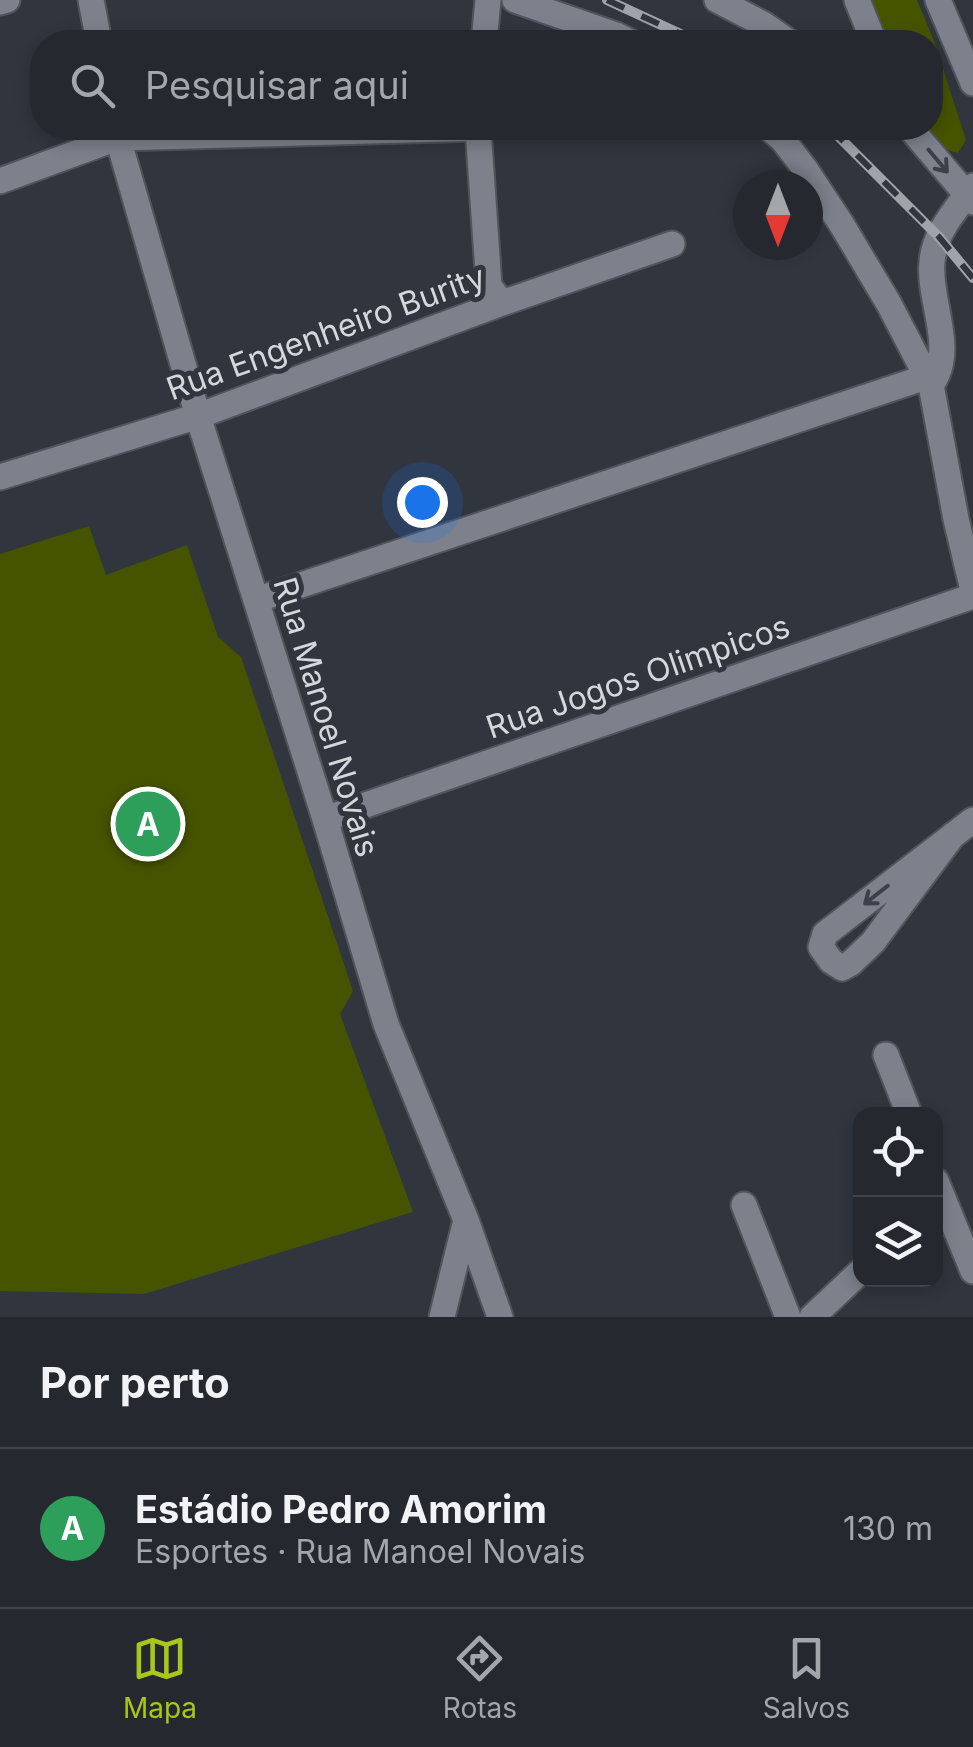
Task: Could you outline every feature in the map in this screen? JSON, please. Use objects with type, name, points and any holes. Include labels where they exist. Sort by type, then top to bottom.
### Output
[{"type":"street","points":[[91,0],[97,30]]},
{"type":"street","points":[[485,30],[488,0]]},
{"type":"street","points":[[514,0],[601,30]]},
{"type":"street","points":[[717,0],[772,30]]},
{"type":"street","points":[[938,0],[973,83]]},
{"type":"street","points":[[860,1],[870,30]]},
{"type":"street","points":[[0,180],[99,140]]},
{"type":"street","name":"Rua Manoel Novais","points":[[118,140],[198,416],[386,1024],[466,1220],[500,1317]]},
{"type":"street","points":[[479,140],[489,286],[502,302]]},
{"type":"street","points":[[783,140],[842,225],[889,304],[928,381],[973,593]]},
{"type":"street","points":[[256,600],[938,376],[942,352],[932,260],[949,217],[971,194],[921,140]]},
{"type":"street","name":"Rua Engenheiro Burity","points":[[0,477],[198,416],[502,302],[672,244]]},
{"type":"street","name":"Rua Jogos Olimpicos","points":[[324,818],[973,593]]},
{"type":"street","points":[[963,828],[873,942],[842,968],[831,960],[821,947],[825,934],[963,828]]},
{"type":"street","points":[[886,1056],[907,1107]]},
{"type":"street","points":[[939,1197],[973,1271]]},
{"type":"street","points":[[744,1205],[788,1317]]},
{"type":"street","points":[[442,1317],[466,1220]]},
{"type":"street","points":[[812,1317],[853,1279]]},
{"type":"green space","points":[[866,0],[917,0],[929,30],[881,30]]},
{"type":"green space","points":[[943,69],[966,140],[958,153],[939,148],[935,140],[943,140]]},
{"type":"green space","points":[[89,526],[106,575],[187,545],[218,637],[241,657],[353,991],[340,1014],[413,1212],[144,1294],[0,1291],[0,554]]},
{"type":"railway","points":[[607,0],[672,30]]},
{"type":"railway","points":[[842,140],[939,237],[973,278]]},
{"type":"place","name":"Estádio Pedro Amorim","points":[[148,824]]}]
